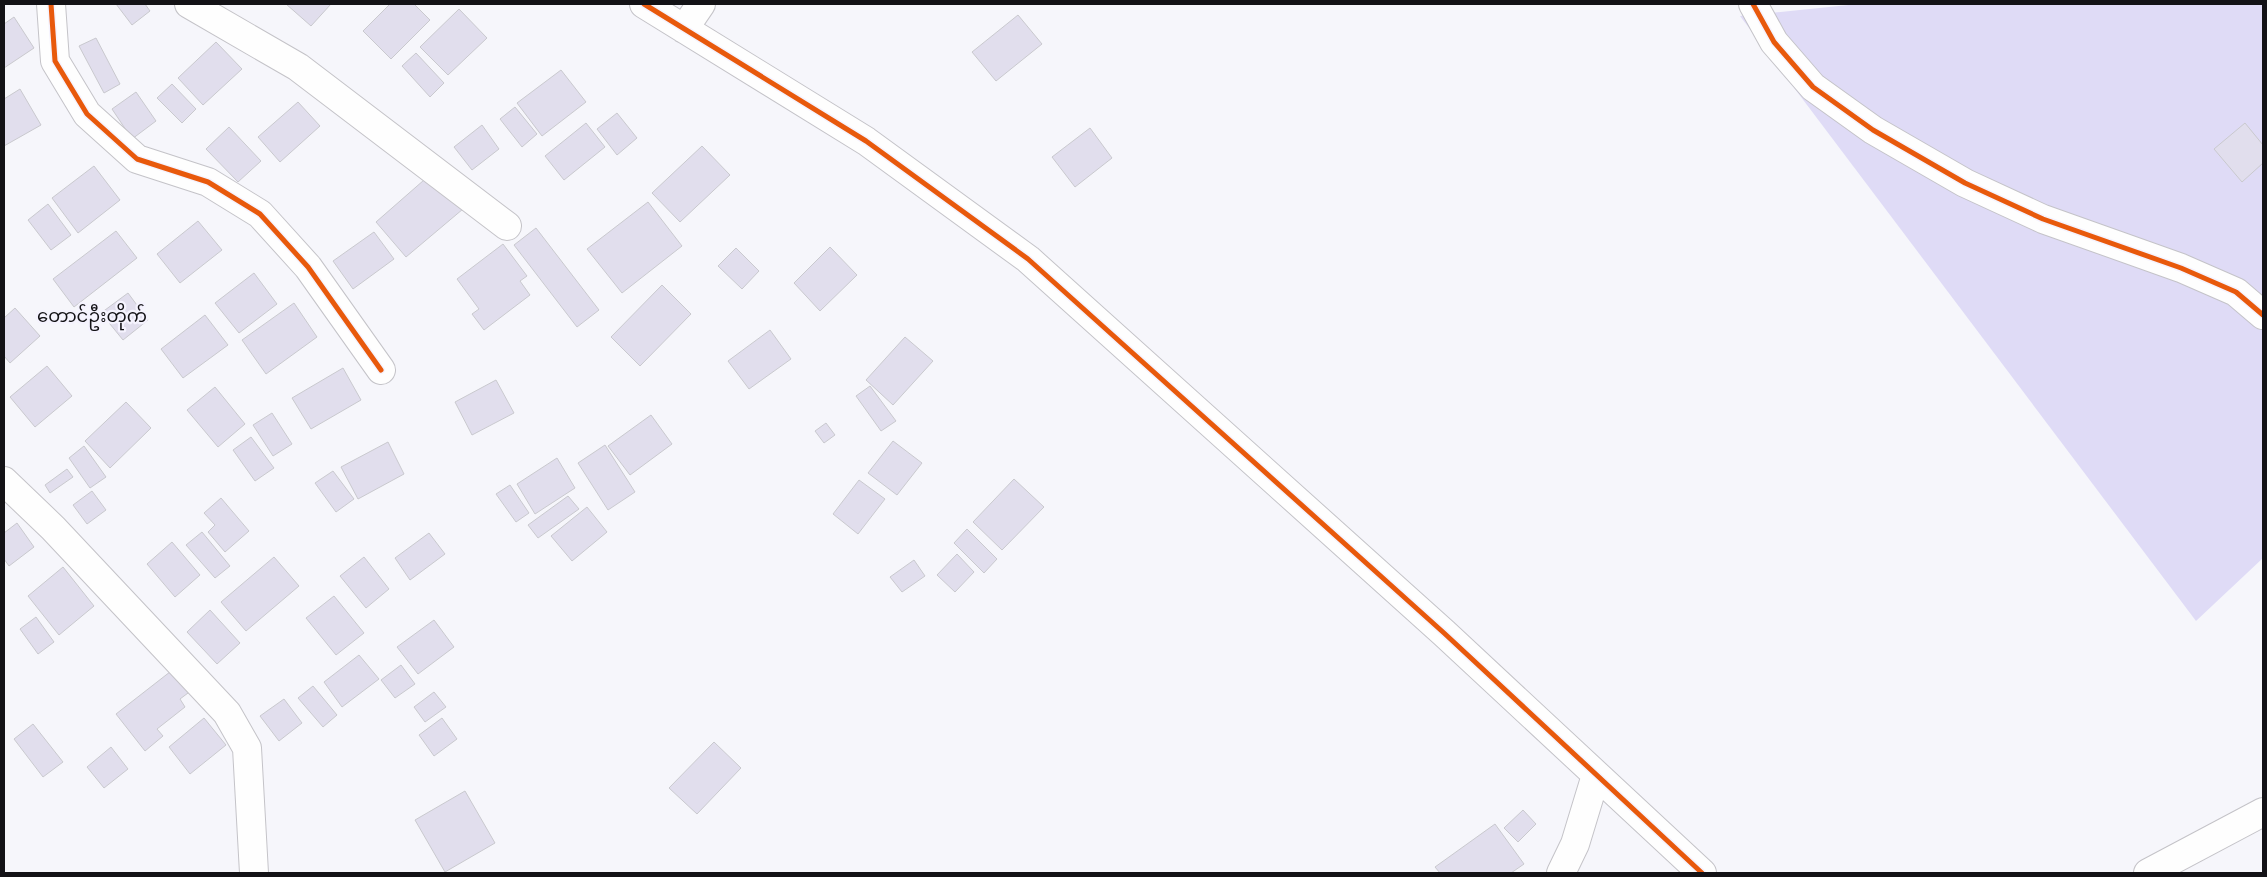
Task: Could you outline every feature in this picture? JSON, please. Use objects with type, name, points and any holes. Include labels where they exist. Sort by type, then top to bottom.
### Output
[{"type":"street","points":[[51,4],[55,61],[87,114],[137,159],[208,182],[260,214],[308,267],[381,370]]},
{"type":"street","points":[[189,4],[306,73],[507,226]]},
{"type":"street","points":[[644,4],[866,140],[1028,259],[1444,633],[1702,873]]},
{"type":"street","points":[[684,29],[702,4]]},
{"type":"street","points":[[1753,4],[1774,42],[1814,87],[1873,130],[1965,183],[2043,219],[2181,268],[2236,292],[2263,315]]},
{"type":"street","points":[[4,481],[53,528],[226,713],[247,748],[254,873]]},
{"type":"street","points":[[1561,873],[1575,844],[1596,775]]},
{"type":"street","points":[[2148,873],[2263,812]]},
{"type":"shaded area","points":[[1858,4],[2263,4],[2263,558],[2196,621],[1740,16]]},
{"type":"building","points":[[116,4],[145,4],[150,11],[132,25]]},
{"type":"building","points":[[286,4],[331,4],[311,26]]},
{"type":"building","points":[[390,4],[414,4],[430,20],[391,59],[363,31]]},
{"type":"building","points":[[459,9],[487,38],[448,75],[420,47]]},
{"type":"building","points":[[1018,15],[1042,44],[996,81],[972,52]]},
{"type":"building","points":[[14,17],[34,48],[4,68],[4,24]]},
{"type":"building","points":[[96,38],[120,84],[104,93],[79,46]]},
{"type":"building","points":[[216,42],[242,69],[203,105],[178,78]]},
{"type":"building","points":[[416,53],[444,83],[430,97],[402,66]]},
{"type":"building","points":[[561,70],[586,102],[542,136],[517,103]]},
{"type":"building","points":[[172,84],[196,109],[182,123],[157,98]]},
{"type":"building","points":[[20,89],[41,125],[4,146],[4,99]]},
{"type":"building","points":[[136,92],[156,121],[132,139],[112,109]]},
{"type":"building","points":[[298,102],[320,126],[280,162],[258,137]]},
{"type":"building","points":[[515,107],[537,134],[522,147],[500,119]]},
{"type":"building","points":[[617,113],[637,138],[617,155],[597,129]]},
{"type":"building","points":[[586,123],[605,147],[564,180],[545,156]]},
{"type":"building","points":[[2245,123],[2263,145],[2263,163],[2242,182],[2214,149]]},
{"type":"building","points":[[482,125],[499,149],[472,170],[454,147]]},
{"type":"building","points":[[229,127],[261,161],[238,182],[206,149]]},
{"type":"building","points":[[1090,128],[1112,158],[1075,187],[1052,157]]},
{"type":"building","points":[[702,146],[730,175],[680,222],[652,193]]},
{"type":"building","points":[[94,166],[120,200],[78,233],[52,198]]},
{"type":"building","points":[[432,173],[463,209],[406,257],[376,222]]},
{"type":"building","points":[[648,202],[682,246],[622,293],[587,249]]},
{"type":"building","points":[[48,204],[71,235],[51,250],[28,220]]},
{"type":"building","points":[[198,221],[222,250],[180,283],[157,254]]},
{"type":"building","points":[[536,228],[599,310],[577,327],[514,245]]},
{"type":"building","points":[[116,231],[137,258],[74,307],[53,279]]},
{"type":"building","points":[[374,232],[394,259],[353,289],[333,261]]},
{"type":"building","points":[[503,244],[527,276],[520,281],[530,295],[484,330],[472,314],[479,309],[457,279]]},
{"type":"building","points":[[830,247],[857,275],[820,311],[794,283]]},
{"type":"building","points":[[736,248],[759,271],[742,289],[718,266]]},
{"type":"building","points":[[254,273],[277,304],[239,333],[215,303]]},
{"type":"building","points":[[662,285],[691,314],[640,366],[611,337]]},
{"type":"building","points":[[128,293],[148,320],[123,340],[101,313]]},
{"type":"building","points":[[294,303],[317,337],[266,374],[242,340]]},
{"type":"building","points":[[15,308],[40,336],[10,363],[4,356],[4,318]]},
{"type":"building","points":[[205,315],[228,345],[183,378],[161,349]]},
{"type":"building","points":[[770,330],[791,359],[749,389],[728,361]]},
{"type":"building","points":[[905,337],[933,361],[893,405],[866,380]]},
{"type":"building","points":[[47,366],[72,396],[35,427],[10,397]]},
{"type":"building","points":[[343,368],[361,400],[311,429],[292,398]]},
{"type":"building","points":[[496,380],[514,413],[472,435],[455,402]]},
{"type":"building","points":[[870,386],[896,421],[881,431],[856,396]]},
{"type":"building","points":[[215,387],[245,424],[218,447],[187,410]]},
{"type":"building","points":[[126,402],[151,428],[110,468],[85,441]]},
{"type":"building","points":[[272,413],[292,444],[273,456],[253,425]]},
{"type":"building","points":[[651,415],[672,444],[630,475],[608,446]]},
{"type":"building","points":[[826,423],[835,435],[824,443],[815,431]]},
{"type":"building","points":[[251,437],[274,468],[255,481],[233,450]]},
{"type":"building","points":[[893,441],[922,463],[897,495],[868,473]]},
{"type":"building","points":[[388,442],[404,474],[358,499],[341,467]]},
{"type":"building","points":[[605,445],[635,492],[608,510],[578,463]]},
{"type":"building","points":[[84,446],[106,477],[90,488],[69,458]]},
{"type":"building","points":[[557,458],[575,488],[535,514],[517,484]]},
{"type":"building","points":[[67,469],[73,477],[50,493],[45,485]]},
{"type":"building","points":[[333,471],[354,499],[336,512],[315,483]]},
{"type":"building","points":[[1014,479],[1044,507],[1002,550],[973,522]]},
{"type":"building","points":[[859,480],[885,499],[858,534],[833,514]]},
{"type":"building","points":[[510,485],[529,513],[516,522],[496,494]]},
{"type":"building","points":[[92,491],[106,510],[87,524],[73,505]]},
{"type":"building","points":[[568,496],[579,509],[538,538],[528,525]]},
{"type":"building","points":[[221,498],[249,531],[225,552],[208,532],[215,525],[204,513]]},
{"type":"building","points":[[587,507],[607,532],[572,561],[551,536]]},
{"type":"building","points":[[17,523],[34,547],[9,566],[4,559],[4,533]]},
{"type":"building","points":[[967,529],[997,559],[984,573],[954,543]]},
{"type":"building","points":[[202,532],[230,566],[215,578],[186,545]]},
{"type":"building","points":[[429,533],[445,554],[410,580],[395,558]]},
{"type":"building","points":[[172,542],[200,575],[175,597],[147,564]]},
{"type":"building","points":[[957,554],[974,572],[955,592],[937,575]]},
{"type":"building","points":[[274,557],[299,586],[246,631],[221,602]]},
{"type":"building","points":[[364,557],[389,589],[366,608],[340,576]]},
{"type":"building","points":[[914,560],[925,576],[902,592],[890,577]]},
{"type":"building","points":[[63,567],[94,606],[59,635],[28,596]]},
{"type":"building","points":[[334,596],[364,633],[336,655],[306,618]]},
{"type":"building","points":[[210,610],[240,643],[217,664],[187,632]]},
{"type":"building","points":[[36,617],[54,642],[38,654],[20,629]]},
{"type":"building","points":[[434,620],[454,647],[418,674],[397,647]]},
{"type":"building","points":[[359,655],[379,679],[342,707],[324,682]]},
{"type":"building","points":[[401,665],[415,684],[395,698],[381,680]]},
{"type":"building","points":[[175,668],[192,690],[180,699],[185,707],[157,729],[163,736],[145,751],[116,714]]},
{"type":"building","points":[[313,686],[337,715],[323,727],[298,698]]},
{"type":"building","points":[[434,692],[446,707],[425,722],[414,707]]},
{"type":"building","points":[[284,699],[302,723],[279,741],[260,716]]},
{"type":"building","points":[[204,718],[226,745],[190,774],[169,747]]},
{"type":"building","points":[[442,718],[457,739],[434,756],[419,735]]},
{"type":"building","points":[[33,724],[63,762],[43,777],[14,739]]},
{"type":"building","points":[[714,742],[741,768],[697,814],[669,788]]},
{"type":"building","points":[[111,747],[128,769],[104,788],[87,767]]},
{"type":"building","points":[[465,791],[495,843],[445,872],[415,820]]},
{"type":"building","points":[[1523,810],[1536,824],[1518,842],[1504,828]]},
{"type":"building","points":[[1495,824],[1524,864],[1511,873],[1440,873],[1435,867]]},
{"type":"cycle path","points":[[51,4],[55,61],[87,114],[137,159],[208,182],[260,214],[308,267],[381,370]]},
{"type":"cycle path","points":[[644,4],[866,141],[1028,259],[1444,633],[1702,873]]},
{"type":"cycle path","points":[[1753,4],[1774,42],[1813,87],[1873,130],[1965,183],[2043,219],[2181,268],[2236,292],[2263,315]]},
{"type":"district","name":"တောင်ဦးတိုက်","points":[[92,315]]}]
